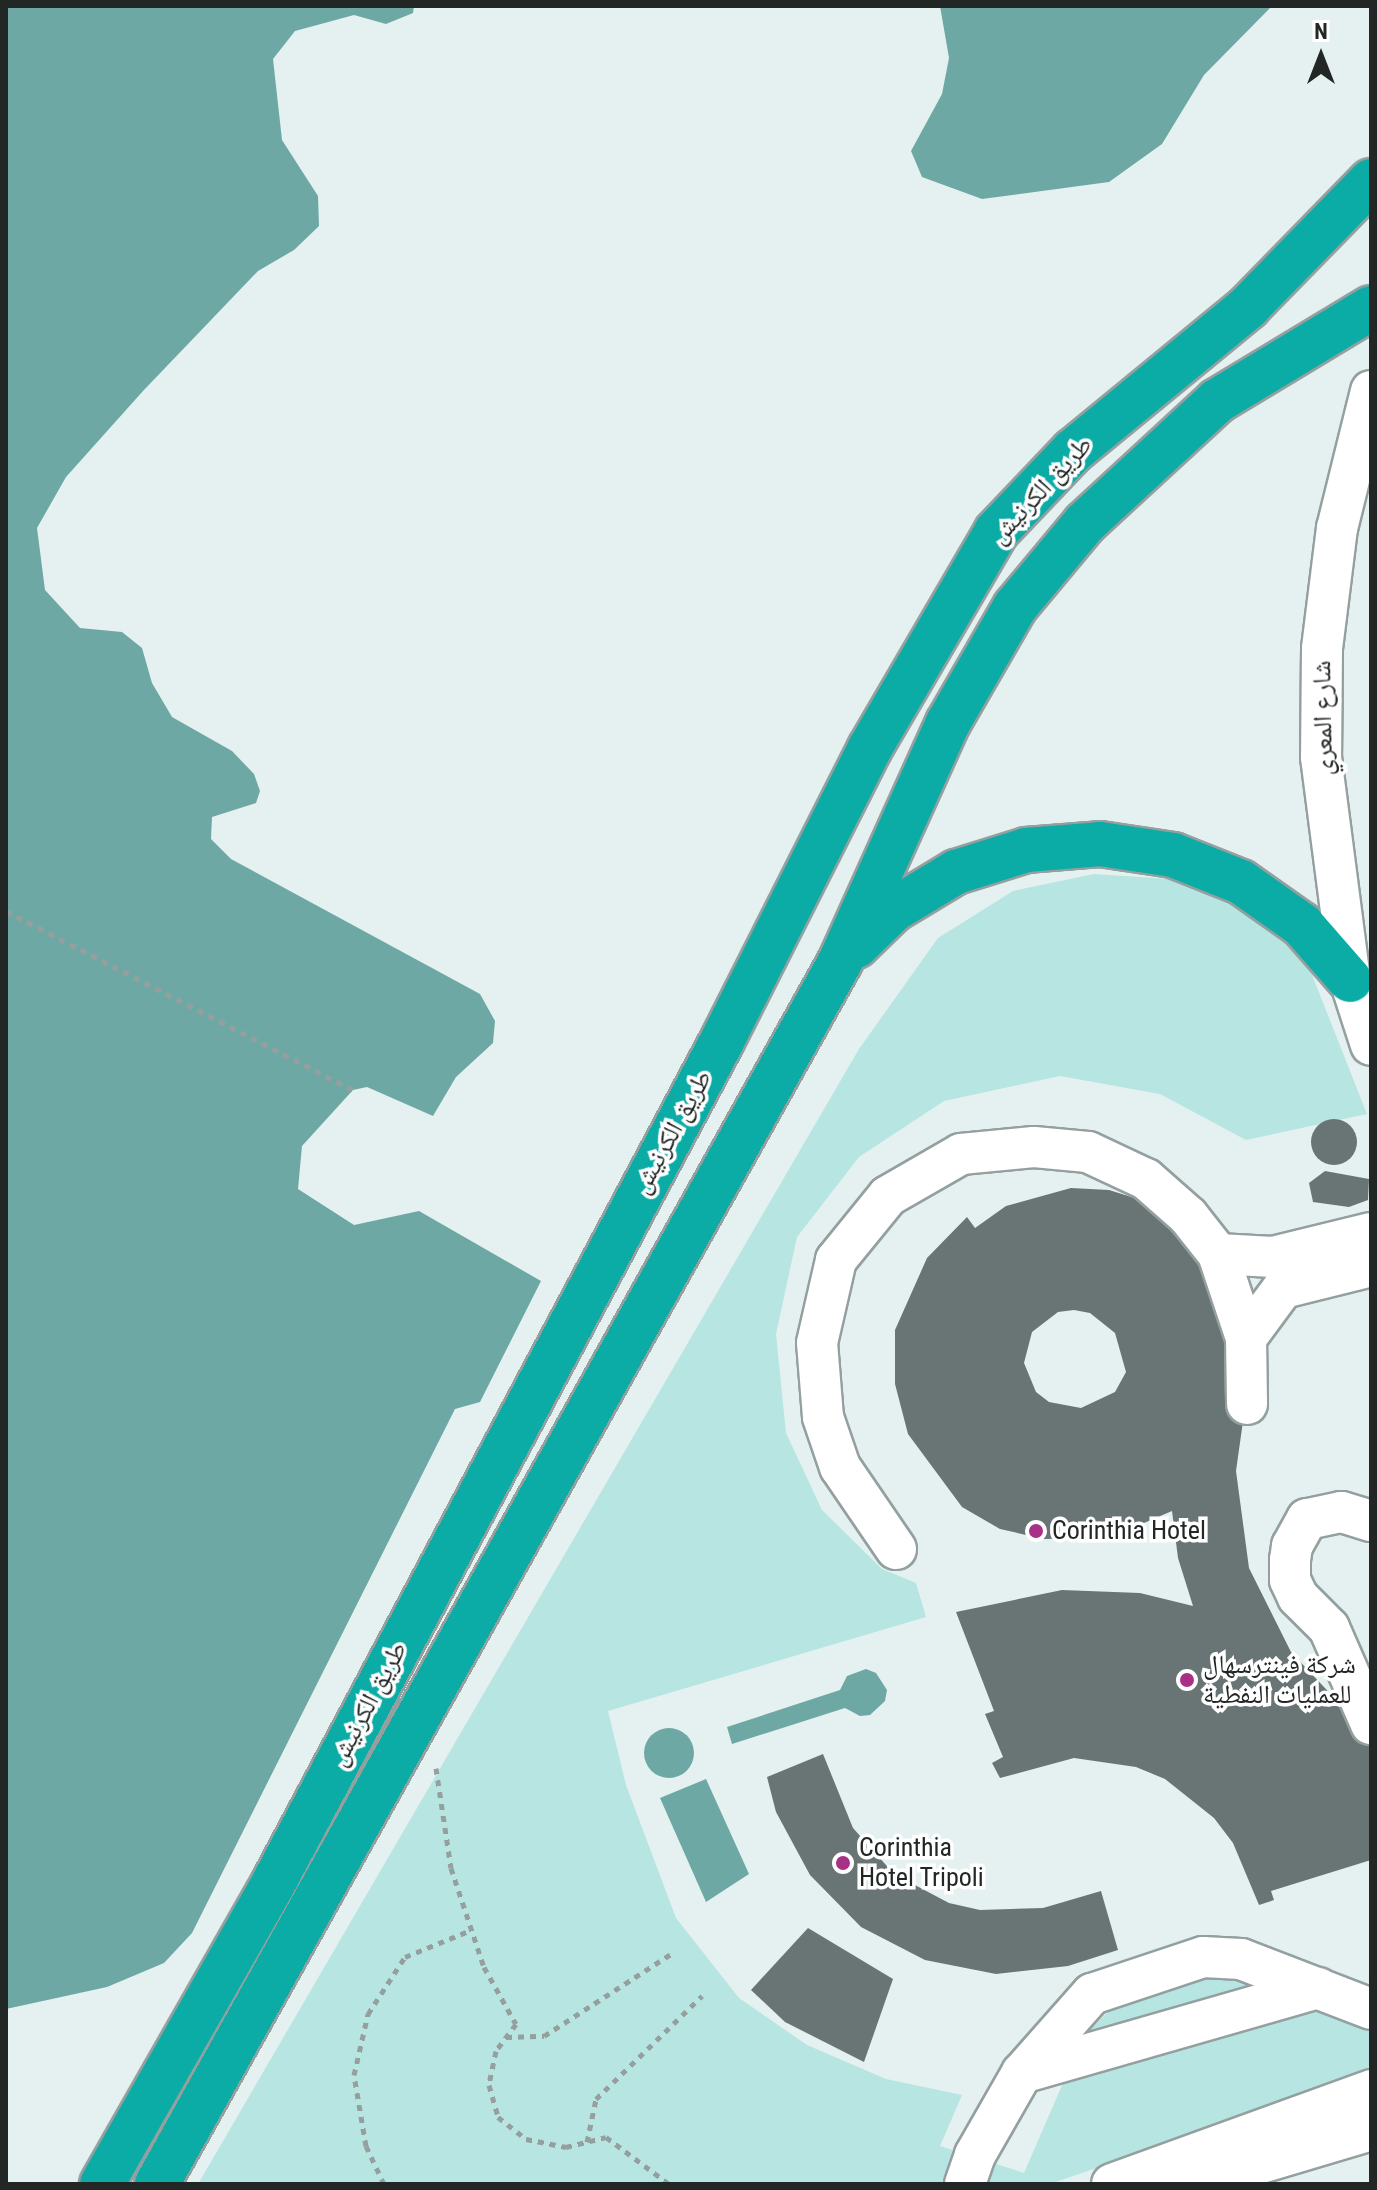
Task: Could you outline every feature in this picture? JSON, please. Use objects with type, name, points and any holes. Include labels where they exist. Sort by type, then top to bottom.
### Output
[{"type":"highway","name":"طريق الكرنيش","points":[[102,2184],[280,1870],[723,1039],[870,748],[996,532],[1073,451],[1248,307],[1371,181]]},
{"type":"highway","name":"طريق الكرنيش","points":[[161,2180],[840,962],[948,723],[1015,607],[1085,523],[1217,401],[1371,308]]},
{"type":"highway","points":[[840,962],[893,910],[956,872],[1026,850],[1100,844],[1173,855],[1241,882],[1302,925],[1350,980]]},
{"type":"street","name":"شارع المعري","points":[[1371,391],[1337,528],[1322,649],[1321,757],[1350,980],[1371,1045]]},
{"type":"street","points":[[896,1549],[840,1467],[823,1417],[817,1343],[836,1260],[888,1196],[961,1154],[1034,1147],[1088,1152],[1146,1179],[1188,1216],[1218,1254],[1246,1338],[1247,1404]]},
{"type":"street","points":[[1218,1254],[1273,1257],[1371,1233]]},
{"type":"street","points":[[1246,1338],[1283,1288],[1371,1266]]},
{"type":"street","points":[[1371,1521],[1341,1512],[1307,1519],[1292,1546],[1290,1580],[1298,1597],[1329,1628],[1371,1724]]},
{"type":"street","points":[[965,2184],[975,2155],[1022,2073],[1092,1994],[1203,1957],[1241,1959],[1353,1994]]},
{"type":"street","points":[[1022,2073],[1353,1994]]},
{"type":"street","points":[[1112,2184],[1371,2090]]},
{"type":"street","points":[[1190,2184],[1371,2130]]},
{"type":"path","points":[[6,911],[353,1090]]},
{"type":"path","points":[[435,1762],[451,1868],[484,1967],[516,2024],[496,2051],[489,2085],[498,2117],[526,2139],[566,2147],[606,2137],[669,2184]]},
{"type":"path","points":[[384,2184],[366,2146],[354,2075],[368,2014],[405,1957],[471,1930]]},
{"type":"path","points":[[506,2037],[544,2036],[674,1952]]},
{"type":"path","points":[[587,2142],[596,2099],[702,1996]]},
{"type":"shaded area","points":[[6,6],[414,6],[413,13],[386,24],[354,15],[295,31],[273,59],[282,140],[318,196],[319,226],[294,250],[258,271],[143,391],[66,477],[37,528],[45,590],[80,628],[122,632],[142,648],[152,683],[172,717],[232,751],[254,774],[260,791],[256,803],[212,817],[211,839],[231,859],[480,994],[495,1021],[493,1043],[456,1077],[433,1116],[367,1087],[353,1090],[302,1146],[298,1189],[354,1225],[419,1211],[541,1281],[480,1402],[455,1409],[192,1933],[164,1963],[107,1987],[6,2009]]},
{"type":"shaded area","points":[[940,6],[1272,6],[1204,75],[1162,144],[1109,182],[982,199],[922,177],[911,151],[942,94],[949,58]]},
{"type":"shaded area","points":[[1094,874],[1169,879],[1244,904],[1303,952],[1367,1114],[1246,1140],[1160,1094],[1060,1076],[944,1101],[859,1157],[797,1237],[776,1334],[786,1433],[822,1510],[882,1569],[916,1583],[926,1617],[608,1711],[626,1785],[676,1918],[739,1998],[807,2045],[886,2079],[962,2095],[940,2146],[1024,2173],[1083,2037],[1134,1986],[1211,1960],[1290,1980],[1371,2031],[1371,2073],[1050,2184],[198,2184],[859,1049],[938,938],[1013,891]]},
{"type":"shaded area","points":[[866,1669],[876,1673],[887,1690],[885,1701],[870,1715],[860,1716],[845,1708],[732,1744],[727,1727],[840,1690],[847,1676]]},
{"type":"shaded area","points":[[669,1728],[687,1735],[694,1753],[687,1771],[669,1778],[651,1771],[644,1753],[651,1735]]},
{"type":"shaded area","points":[[706,1779],[749,1874],[706,1902],[660,1798]]},
{"type":"building","points":[[1334,1119],[1343,1120],[1350,1126],[1356,1133],[1356,1151],[1350,1158],[1343,1164],[1334,1165],[1325,1164],[1318,1158],[1312,1151],[1311,1142],[1312,1133],[1318,1126],[1325,1120]]},
{"type":"building","points":[[1325,1171],[1369,1179],[1368,1200],[1349,1207],[1313,1202],[1309,1183]]},
{"type":"building","points":[[1071,1188],[1109,1190],[1141,1200],[1211,1254],[1246,1400],[1236,1471],[1249,1568],[1291,1652],[1371,1737],[1371,1860],[1271,1891],[1274,1900],[1259,1905],[1233,1843],[1214,1818],[1165,1779],[1136,1767],[1074,1758],[1000,1778],[992,1763],[1003,1757],[985,1714],[994,1711],[956,1612],[1062,1590],[1140,1593],[1193,1606],[1178,1558],[1172,1511],[1130,1529],[1090,1538],[1044,1539],[1000,1529],[962,1507],[908,1434],[895,1384],[895,1330],[927,1258],[967,1217],[975,1228],[1006,1206]],"holes":[[[1074,1310],[1090,1313],[1115,1333],[1126,1372],[1115,1392],[1081,1408],[1049,1402],[1036,1392],[1024,1363],[1032,1332],[1058,1312]]]},
{"type":"building","name":"Corinthia Hotel Tripoli","points":[[823,1754],[853,1828],[894,1874],[949,1903],[980,1910],[1043,1908],[1101,1891],[1118,1950],[1068,1966],[996,1974],[925,1960],[861,1927],[810,1875],[776,1812],[767,1777]]},
{"type":"building","points":[[808,1928],[893,1979],[864,2062],[785,2022],[751,1990]]},
{"type":"place","name":"Corinthia Hotel","points":[[1036,1531]]},
{"type":"place","name":"شركة فينترسهال للعمليات النفطية","points":[[1187,1680]]},
{"type":"place","name":"Corinthia Hotel Tripoli","points":[[843,1863]]}]
